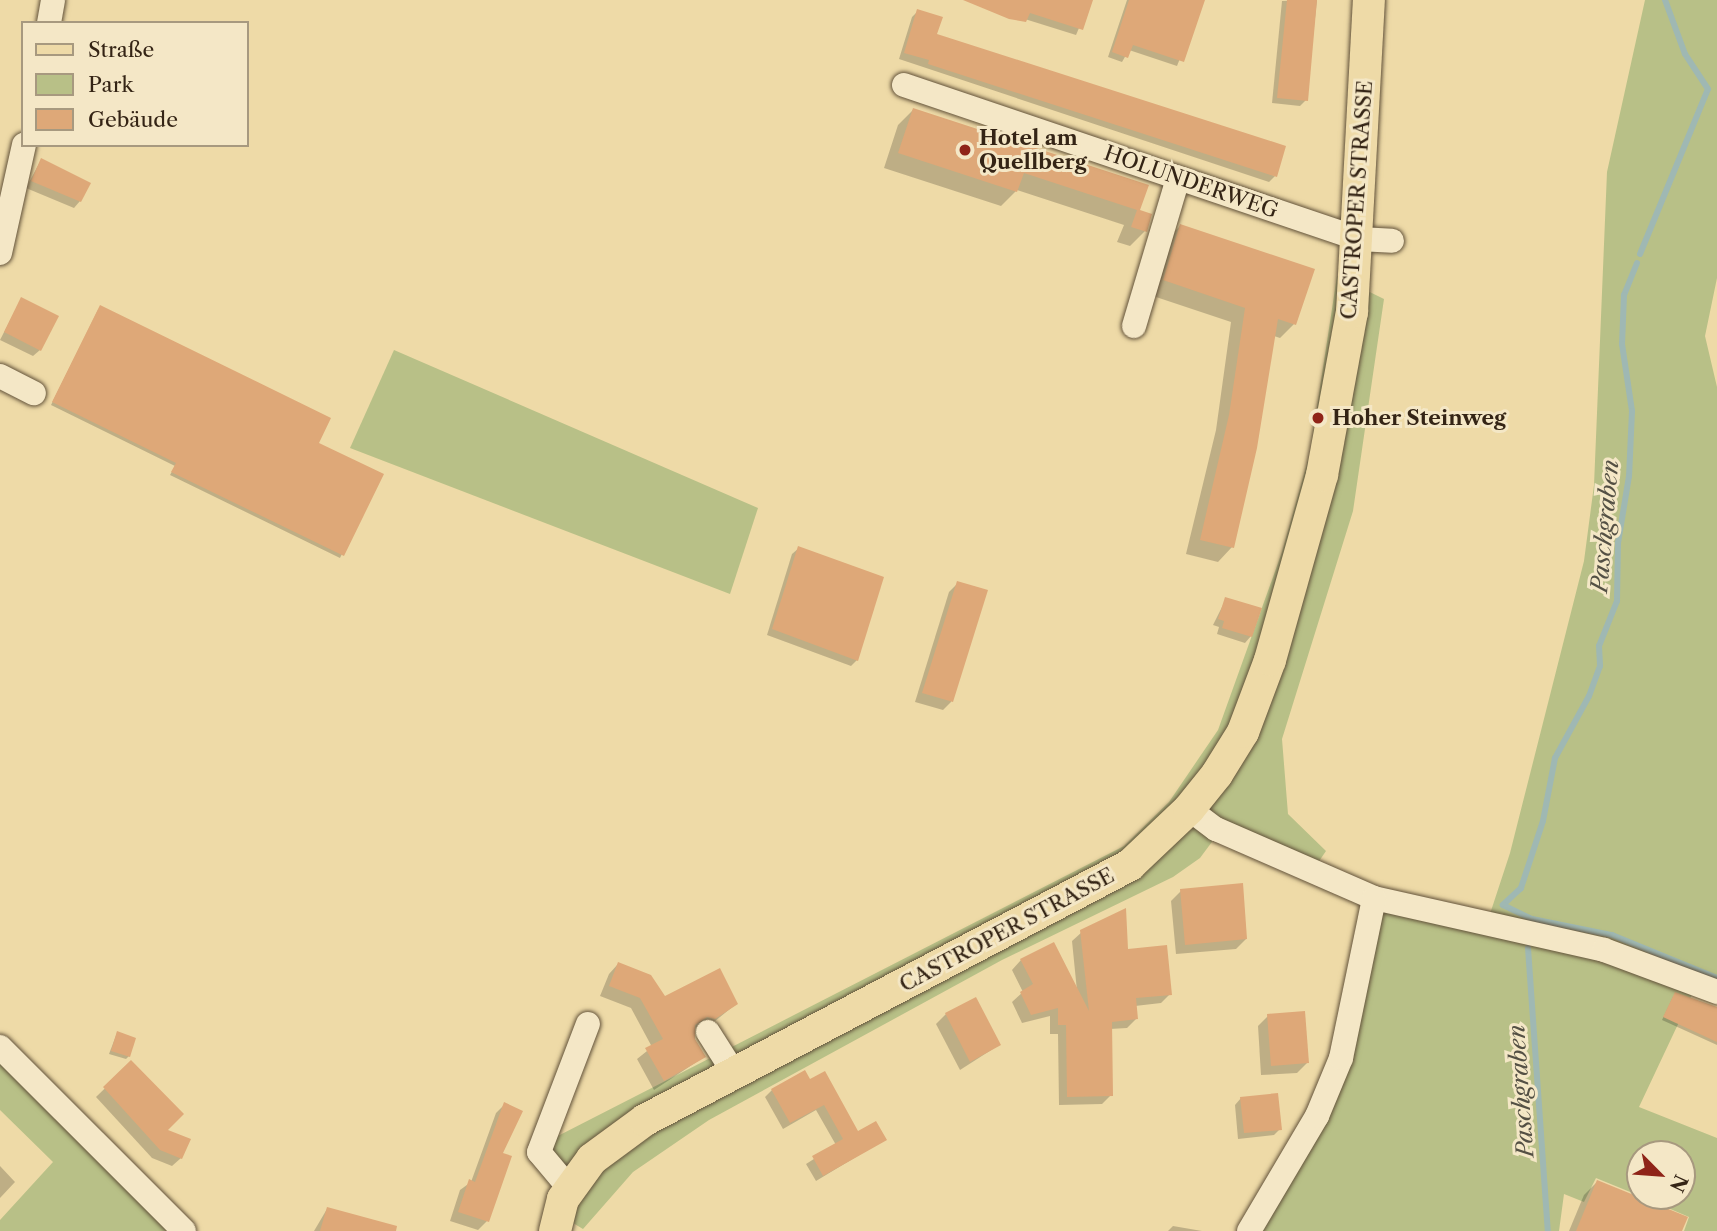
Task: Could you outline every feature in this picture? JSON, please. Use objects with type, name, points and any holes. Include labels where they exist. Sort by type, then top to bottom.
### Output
[{"type":"main road","name":"CASTROPER STRASSE","points":[[555,1231],[563,1199],[592,1159],[645,1120],[1130,864],[1189,809],[1242,732],[1295,584],[1322,475],[1352,312],[1359,239],[1369,0]]},
{"type":"street","points":[[49,21],[53,0]]},
{"type":"street","name":"HOLUNDERWEG","points":[[904,85],[1359,239],[1392,241]]},
{"type":"street","points":[[0,253],[24,147]]},
{"type":"street","points":[[1134,326],[1178,178]]},
{"type":"street","points":[[0,376],[34,393]]},
{"type":"street","points":[[1189,809],[1216,829],[1374,898],[1604,950],[1717,992]]},
{"type":"street","points":[[1250,1231],[1317,1116],[1337,1069],[1374,898]]},
{"type":"street","points":[[570,1189],[539,1152],[548,1119],[588,1024]]},
{"type":"street","points":[[708,1032],[734,1073]]},
{"type":"street","points":[[0,1047],[184,1231]]},
{"type":"green space","points":[[1645,0],[1717,0],[1717,278],[1705,336],[1717,387],[1717,986],[1488,920],[1510,853],[1584,561],[1594,485],[1607,172]]},
{"type":"green space","points":[[1337,276],[1384,299],[1353,511],[1282,739],[1288,814],[1326,851],[1313,870],[1223,827],[1200,858],[1173,877],[1002,960],[709,1120],[633,1172],[583,1229],[563,1217],[550,1140],[1124,846],[1169,802],[1218,730],[1282,552],[1310,453]]},
{"type":"green space","points":[[394,350],[758,508],[730,594],[350,448]]},
{"type":"green space","points":[[1375,900],[1696,986],[1639,1107],[1717,1138],[1717,1231],[1684,1231],[1689,1217],[1672,1210],[1696,1210],[1696,1140],[1626,1140],[1626,1191],[1596,1178],[1584,1202],[1564,1194],[1559,1231],[1255,1231],[1321,1119]]},
{"type":"green space","points":[[0,1058],[167,1231],[0,1231],[0,1220],[53,1162],[0,1110]]},
{"type":"building","points":[[963,0],[1093,0],[1083,30],[1030,13],[1026,22],[1009,19]]},
{"type":"building","points":[[1129,0],[1205,0],[1184,62],[1133,45],[1128,58],[1112,52]]},
{"type":"building","points":[[1287,0],[1317,0],[1308,101],[1277,98]]},
{"type":"building","points":[[917,9],[943,17],[937,34],[1286,146],[1277,177],[928,64],[929,60],[904,53]]},
{"type":"building","name":"Hotel am Quellberg","points":[[913,108],[1149,185],[1140,210],[1152,214],[1147,232],[1131,227],[1137,210],[1024,173],[1017,192],[898,153]]},
{"type":"building","points":[[41,158],[91,183],[81,202],[31,181]]},
{"type":"building","points":[[1180,224],[1315,269],[1296,325],[1278,319],[1257,448],[1234,548],[1200,540],[1229,415],[1245,308],[1163,280]]},
{"type":"building","points":[[21,297],[59,316],[41,351],[4,332]]},
{"type":"building","points":[[100,305],[331,418],[319,443],[384,474],[344,556],[171,472],[176,463],[52,402]]},
{"type":"building","points":[[798,546],[884,577],[858,661],[772,629]]},
{"type":"building","points":[[957,581],[988,590],[953,702],[922,693]]},
{"type":"building","points":[[1225,597],[1262,608],[1252,637],[1222,628],[1224,621],[1218,619]]},
{"type":"building","points":[[1243,883],[1247,939],[1185,945],[1180,889]]},
{"type":"building","points":[[1126,908],[1128,949],[1167,945],[1172,995],[1136,998],[1138,1019],[1112,1022],[1113,1096],[1067,1097],[1066,1025],[1058,1025],[1058,1008],[1031,1015],[1020,992],[1033,984],[1020,959],[1054,942],[1089,1011],[1080,930]]},
{"type":"building","points":[[618,962],[651,975],[665,996],[720,968],[738,1004],[715,1019],[707,1017],[695,1025],[695,1039],[706,1057],[664,1081],[645,1048],[663,1039],[640,998],[609,986]]},
{"type":"building","points":[[1675,992],[1717,1007],[1717,1042],[1663,1017]]},
{"type":"building","points":[[976,997],[1001,1045],[970,1062],[945,1013]]},
{"type":"building","points":[[1305,1011],[1309,1063],[1271,1066],[1267,1014]]},
{"type":"building","points":[[117,1031],[136,1038],[130,1057],[111,1051]]},
{"type":"building","points":[[131,1060],[184,1114],[168,1130],[191,1139],[182,1159],[160,1150],[103,1087]]},
{"type":"building","points":[[805,1070],[810,1079],[825,1071],[858,1131],[876,1121],[887,1140],[823,1176],[812,1156],[843,1139],[824,1105],[790,1123],[771,1089]]},
{"type":"building","points":[[1278,1093],[1282,1130],[1244,1133],[1240,1097]]},
{"type":"building","points":[[504,1102],[523,1111],[503,1153],[512,1156],[489,1222],[458,1212],[469,1179],[475,1182]]},
{"type":"building","points":[[1597,1180],[1626,1192],[1626,1210],[1671,1210],[1688,1217],[1682,1231],[1576,1231]]},
{"type":"building","points":[[327,1207],[397,1226],[396,1231],[320,1231]]},
{"type":"waterway","name":"Paschgraben","points":[[1640,254],[1708,89],[1685,54],[1665,0]]},
{"type":"waterway","name":"Paschgraben","points":[[1637,263],[1624,295],[1622,344],[1632,411],[1629,476],[1618,543],[1617,601],[1599,646],[1600,666],[1589,696],[1555,758],[1543,821],[1521,888],[1503,905],[1532,919],[1612,935],[1717,978]]},
{"type":"waterway","name":"Paschgraben","points":[[1528,948],[1548,1231]]},
{"type":"place","name":"Hotel am Quellberg","points":[[965,150]]},
{"type":"place","name":"Hoher Steinweg","points":[[1318,418]]}]
